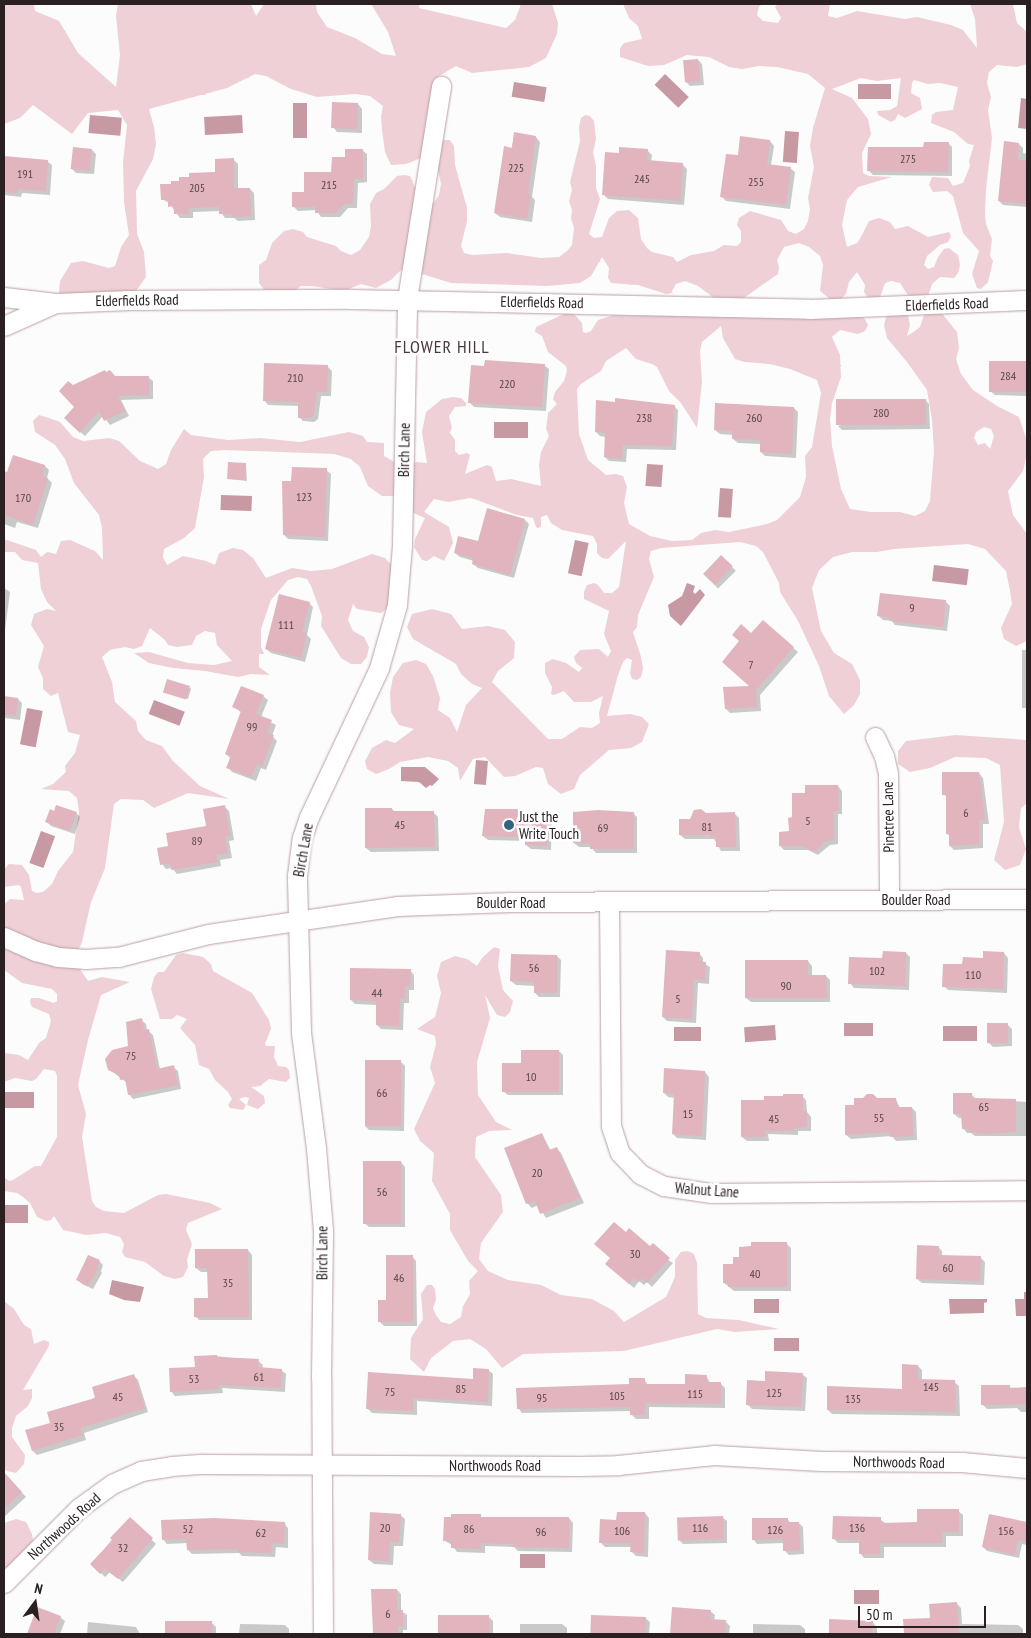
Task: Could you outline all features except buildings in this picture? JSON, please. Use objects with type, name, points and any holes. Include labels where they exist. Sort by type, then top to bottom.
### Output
[{"type":"street","name":"Birch Lane","points":[[323,1634],[323,1230],[316,1148],[301,1032],[297,876],[302,838],[309,816],[379,668],[397,605],[402,545],[407,299],[441,86]]},
{"type":"street","name":"Elderfields Road","points":[[4,297],[56,303],[137,300],[407,299],[810,309],[1027,300]]},
{"type":"street","name":"Elderfields Road","points":[[4,326],[30,312],[56,303]]},
{"type":"street","name":"Pinetree Lane","points":[[875,737],[884,756],[888,774],[889,900]]},
{"type":"street","name":"Boulder Road","points":[[4,937],[36,951],[86,960],[118,957],[208,934],[360,910],[414,905],[1027,899]]},
{"type":"street","name":"Walnut Lane","points":[[609,902],[612,1126],[620,1153],[640,1174],[664,1186],[710,1193],[1027,1190]]},
{"type":"street","name":"Northwoods Road","points":[[4,1583],[79,1508],[112,1484],[140,1472],[171,1466],[203,1464],[579,1466],[714,1455],[821,1461],[962,1462],[1027,1468]]},
{"type":"shaded area","points":[[4,4],[34,4],[35,11],[59,21],[78,53],[116,87],[120,55],[116,16],[118,4],[251,4],[256,16],[264,4],[316,4],[317,12],[327,27],[355,38],[382,54],[396,56],[388,32],[371,4],[419,4],[419,8],[506,28],[515,20],[521,4],[552,4],[558,23],[557,34],[546,58],[529,67],[472,73],[456,66],[434,79],[433,93],[440,140],[450,140],[454,146],[455,165],[467,208],[467,221],[461,246],[464,253],[472,255],[507,253],[541,258],[559,257],[567,251],[572,245],[574,228],[569,201],[572,190],[570,182],[580,141],[579,127],[581,118],[585,115],[590,116],[594,121],[596,139],[593,152],[596,166],[596,188],[600,199],[589,234],[594,238],[602,237],[609,218],[617,211],[629,210],[638,218],[641,239],[647,248],[652,252],[673,257],[677,262],[691,255],[714,251],[724,245],[737,246],[741,242],[741,231],[737,225],[739,218],[750,211],[781,220],[788,231],[796,234],[804,229],[808,221],[810,209],[808,198],[814,167],[810,146],[813,128],[825,88],[808,74],[777,67],[759,66],[742,69],[729,67],[709,57],[687,55],[664,65],[648,66],[620,57],[620,48],[624,43],[642,39],[638,26],[629,18],[623,4],[762,4],[757,15],[763,21],[778,23],[781,18],[775,7],[778,4],[830,4],[828,16],[837,18],[857,11],[905,19],[917,17],[951,25],[963,30],[977,48],[975,19],[970,4],[1013,4],[1017,23],[1027,32],[1027,64],[1017,67],[997,65],[989,72],[987,83],[991,97],[988,110],[992,138],[985,214],[986,224],[992,239],[990,256],[993,261],[988,282],[981,289],[977,288],[972,274],[979,251],[963,233],[953,196],[947,191],[933,192],[929,185],[932,177],[948,178],[953,186],[963,183],[970,166],[969,161],[974,145],[968,144],[954,132],[931,123],[932,115],[936,112],[953,110],[958,87],[940,83],[928,84],[914,80],[911,93],[920,98],[922,109],[905,118],[898,114],[895,120],[891,122],[878,115],[877,111],[890,110],[897,106],[901,78],[877,81],[861,78],[832,89],[852,98],[868,119],[871,134],[862,153],[863,173],[869,176],[892,177],[858,187],[847,200],[842,225],[847,247],[857,243],[869,221],[879,218],[890,222],[895,229],[908,226],[928,237],[949,232],[951,236],[948,242],[940,245],[927,256],[924,265],[928,269],[934,267],[944,249],[949,248],[958,255],[960,265],[958,273],[954,278],[940,277],[932,284],[928,296],[957,332],[959,348],[956,359],[961,374],[973,390],[997,406],[1019,417],[1027,441],[1027,453],[1023,471],[1008,491],[1013,515],[1027,534],[1027,641],[1016,646],[1004,639],[1001,628],[1012,604],[1006,571],[985,549],[968,544],[877,552],[852,552],[833,557],[819,570],[812,588],[821,631],[834,653],[852,664],[860,680],[860,694],[854,705],[844,714],[829,696],[819,666],[798,621],[780,592],[779,583],[763,552],[756,546],[740,542],[661,548],[651,551],[649,559],[654,577],[638,615],[637,627],[633,632],[641,657],[643,669],[641,677],[637,680],[632,679],[630,673],[632,660],[627,658],[623,662],[618,675],[607,716],[630,714],[642,717],[649,724],[642,742],[631,748],[609,750],[580,775],[574,789],[561,794],[548,784],[543,768],[536,767],[515,776],[504,777],[485,757],[473,759],[460,781],[458,768],[448,761],[428,757],[400,762],[376,774],[367,769],[365,761],[372,748],[386,740],[395,743],[414,729],[399,725],[391,712],[390,693],[393,677],[403,663],[416,660],[426,664],[433,676],[440,698],[438,710],[450,718],[457,732],[466,705],[482,688],[472,684],[461,674],[456,664],[413,639],[407,627],[412,614],[432,609],[451,614],[462,629],[488,626],[505,630],[515,642],[514,658],[498,671],[492,682],[548,739],[562,739],[580,727],[592,728],[600,723],[599,713],[603,696],[591,702],[574,702],[564,691],[554,695],[551,694],[552,687],[545,673],[545,663],[553,659],[566,663],[579,672],[582,668],[576,663],[574,657],[580,650],[599,649],[608,657],[611,651],[604,634],[609,611],[584,599],[584,592],[587,585],[594,583],[604,593],[612,593],[619,587],[626,541],[608,559],[602,558],[597,553],[597,544],[593,536],[562,530],[551,523],[547,515],[541,517],[541,527],[538,528],[533,518],[517,515],[470,498],[448,502],[434,499],[424,512],[449,527],[453,543],[444,561],[434,556],[427,561],[422,560],[414,547],[415,539],[425,518],[411,512],[397,496],[382,496],[368,486],[360,467],[351,459],[334,454],[225,450],[211,451],[203,459],[204,477],[195,528],[184,538],[164,549],[163,557],[167,565],[183,556],[215,565],[219,553],[233,548],[243,550],[253,558],[266,578],[292,568],[311,571],[332,569],[372,554],[385,558],[395,569],[389,607],[381,613],[357,609],[353,604],[348,620],[353,631],[364,637],[369,647],[367,657],[361,664],[351,664],[341,658],[321,626],[322,616],[311,586],[307,579],[298,577],[288,580],[271,600],[261,629],[261,647],[264,654],[259,654],[259,667],[270,675],[251,674],[238,677],[173,668],[149,663],[134,653],[149,652],[188,663],[214,665],[232,661],[217,645],[215,633],[205,631],[196,636],[192,645],[177,647],[168,645],[165,640],[150,628],[142,646],[134,649],[125,647],[110,650],[102,657],[112,682],[115,702],[136,721],[138,731],[146,740],[162,746],[173,761],[200,786],[229,799],[188,793],[154,808],[143,800],[121,799],[114,804],[105,868],[91,902],[82,942],[77,953],[80,969],[88,981],[102,977],[130,982],[101,995],[78,1085],[86,1114],[82,1137],[92,1201],[96,1207],[104,1211],[124,1213],[158,1195],[166,1194],[210,1203],[222,1209],[188,1223],[186,1230],[192,1244],[187,1260],[188,1267],[183,1277],[175,1279],[164,1276],[145,1262],[125,1257],[122,1252],[124,1244],[120,1237],[106,1233],[86,1235],[63,1230],[54,1216],[51,1220],[46,1221],[37,1217],[30,1203],[23,1197],[17,1193],[4,1191],[4,1177],[9,1181],[13,1180],[35,1166],[41,1166],[57,1137],[57,1076],[55,1071],[44,1069],[32,1081],[15,1078],[4,1082],[4,1053],[19,1055],[28,1060],[39,1043],[46,1038],[51,1021],[49,1014],[32,1007],[31,998],[39,998],[54,1003],[57,1001],[57,994],[52,989],[22,983],[4,970],[4,904],[10,899],[24,900],[19,885],[4,887],[4,869],[9,864],[22,865],[29,875],[32,891],[37,893],[43,892],[52,884],[58,871],[73,852],[79,812],[77,798],[69,791],[41,789],[53,784],[66,772],[65,766],[75,753],[80,735],[68,732],[58,693],[51,696],[43,689],[43,678],[38,667],[44,646],[31,625],[34,614],[47,609],[56,611],[47,602],[41,589],[38,563],[22,560],[15,552],[4,552],[4,539],[36,550],[41,557],[47,552],[56,554],[61,541],[70,540],[95,551],[103,560],[102,528],[99,515],[74,483],[65,459],[55,445],[35,432],[33,421],[39,415],[60,422],[73,437],[83,441],[109,438],[119,441],[140,461],[158,469],[166,464],[171,450],[184,429],[191,435],[228,440],[260,438],[300,442],[349,432],[363,436],[367,442],[384,443],[384,456],[400,465],[410,467],[416,462],[427,463],[422,432],[426,412],[442,399],[461,398],[466,403],[466,406],[455,407],[449,416],[452,427],[450,433],[455,440],[455,451],[459,455],[467,453],[470,455],[465,474],[487,465],[492,467],[496,481],[511,479],[541,486],[539,465],[541,452],[549,436],[546,429],[548,413],[557,404],[553,399],[555,392],[564,381],[567,371],[566,366],[548,352],[542,336],[535,332],[536,327],[568,312],[575,315],[582,323],[583,332],[586,333],[591,331],[598,320],[614,315],[641,316],[651,309],[704,312],[723,318],[734,305],[718,301],[698,286],[685,281],[676,284],[671,293],[666,294],[638,285],[611,283],[608,278],[609,268],[602,257],[591,276],[580,283],[547,286],[451,283],[422,274],[408,263],[391,280],[376,288],[361,284],[344,291],[301,286],[293,292],[265,291],[259,283],[259,265],[266,260],[272,243],[284,231],[293,229],[303,232],[307,237],[336,246],[341,251],[351,255],[360,250],[369,237],[371,226],[370,204],[376,193],[384,189],[397,176],[410,176],[417,192],[428,204],[432,205],[439,195],[441,184],[437,165],[424,157],[406,164],[391,165],[385,152],[382,130],[381,117],[383,106],[370,96],[355,94],[317,97],[291,89],[266,76],[255,74],[227,88],[149,109],[156,144],[153,159],[136,191],[137,234],[144,252],[146,277],[136,291],[61,300],[59,291],[60,281],[71,263],[83,261],[109,268],[115,266],[121,247],[129,235],[124,202],[123,162],[127,125],[118,110],[88,113],[72,134],[33,105],[20,118],[4,124]],"holes":[[[799,243],[809,247],[820,256],[823,265],[820,291],[831,300],[840,300],[846,294],[849,282],[857,272],[865,285],[864,292],[869,299],[880,297],[885,283],[891,281],[900,283],[907,294],[921,301],[924,315],[920,327],[912,333],[907,336],[910,325],[908,315],[901,310],[887,313],[884,325],[887,338],[927,390],[932,420],[934,451],[930,501],[925,511],[915,516],[900,512],[871,512],[850,509],[841,489],[832,446],[830,420],[832,403],[841,377],[840,355],[832,337],[840,330],[858,334],[865,331],[868,325],[865,319],[857,314],[845,314],[834,318],[741,300],[778,274],[777,260],[784,247]],[[721,326],[723,338],[735,359],[790,369],[817,380],[821,393],[812,447],[805,456],[806,477],[800,497],[777,520],[729,532],[715,530],[701,533],[692,540],[672,541],[650,536],[629,524],[624,503],[627,487],[623,476],[616,474],[606,475],[588,460],[579,434],[577,389],[581,384],[601,371],[606,361],[626,348],[636,359],[657,367],[669,391],[681,403],[697,428],[702,382],[700,351],[702,342]],[[984,427],[991,429],[994,436],[990,449],[985,443],[978,445],[974,438],[976,432]]]},
{"type":"shaded area","points":[[665,74],[689,97],[678,108],[655,85]]},
{"type":"shaded area","points":[[514,82],[547,87],[544,102],[512,97]]},
{"type":"shaded area","points":[[858,84],[891,84],[891,99],[858,99]]},
{"type":"shaded area","points":[[1021,98],[1027,99],[1027,129],[1018,128]]},
{"type":"shaded area","points":[[293,103],[307,103],[307,138],[293,138]]},
{"type":"shaded area","points":[[90,115],[122,118],[120,136],[88,133]]},
{"type":"shaded area","points":[[242,115],[243,133],[205,135],[204,117]]},
{"type":"shaded area","points":[[785,131],[799,132],[797,163],[783,162]]},
{"type":"shaded area","points":[[494,422],[528,422],[528,438],[494,438]]},
{"type":"shaded area","points":[[647,464],[663,465],[661,487],[645,486]]},
{"type":"shaded area","points":[[720,488],[733,489],[731,518],[718,517]]},
{"type":"shaded area","points":[[221,495],[252,496],[251,511],[220,510]]},
{"type":"shaded area","points":[[575,540],[589,543],[582,576],[568,573]]},
{"type":"shaded area","points":[[934,565],[969,569],[967,585],[932,581]]},
{"type":"shaded area","points":[[687,583],[695,586],[693,592],[695,594],[700,589],[705,595],[681,626],[670,616],[668,605],[682,596]]},
{"type":"shaded area","points":[[154,700],[185,712],[179,726],[149,714]]},
{"type":"shaded area","points":[[27,708],[43,711],[36,747],[20,744]]},
{"type":"shaded area","points":[[956,735],[1027,740],[1027,803],[1021,808],[1019,827],[1026,849],[1020,865],[1005,870],[994,860],[1004,822],[1000,765],[986,758],[955,757],[930,768],[910,772],[898,764],[898,751],[906,741]]},
{"type":"shaded area","points":[[476,760],[488,761],[486,785],[474,784]]},
{"type":"shaded area","points":[[401,767],[425,767],[439,779],[432,786],[430,785],[426,788],[419,782],[401,781]]},
{"type":"shaded area","points":[[41,831],[55,836],[43,868],[29,863]]},
{"type":"shaded area","points":[[494,947],[500,949],[498,966],[503,990],[513,1001],[510,1012],[505,1017],[497,1015],[485,995],[490,1018],[477,1062],[478,1095],[496,1122],[512,1130],[489,1131],[476,1137],[475,1157],[501,1195],[503,1212],[481,1243],[479,1259],[488,1271],[508,1280],[541,1285],[561,1295],[592,1299],[614,1311],[624,1322],[666,1297],[675,1277],[675,1260],[681,1252],[688,1251],[694,1254],[697,1263],[698,1314],[706,1318],[739,1320],[779,1329],[735,1332],[717,1329],[624,1351],[523,1354],[502,1368],[486,1349],[470,1339],[453,1341],[431,1358],[424,1372],[410,1359],[411,1338],[423,1319],[421,1294],[427,1285],[432,1285],[435,1289],[436,1300],[433,1308],[436,1315],[441,1322],[450,1324],[461,1317],[463,1306],[470,1294],[469,1281],[478,1271],[468,1261],[450,1230],[450,1214],[432,1181],[434,1153],[420,1141],[414,1129],[435,1083],[430,1067],[436,1044],[435,1036],[417,1029],[435,1017],[441,993],[437,976],[441,962],[455,956],[467,959],[477,966],[482,958]]},
{"type":"shaded area","points":[[183,953],[203,957],[211,964],[213,971],[252,993],[269,1020],[271,1029],[265,1044],[266,1046],[275,1046],[274,1057],[278,1066],[286,1067],[289,1070],[290,1078],[286,1082],[269,1079],[260,1086],[251,1087],[264,1096],[265,1103],[258,1109],[247,1105],[249,1098],[245,1097],[239,1099],[246,1105],[243,1110],[230,1108],[228,1105],[232,1099],[228,1092],[215,1080],[209,1069],[199,1065],[195,1045],[180,1028],[187,1019],[177,1015],[172,1019],[160,1019],[151,989],[154,977],[158,972],[164,972],[176,955]]},
{"type":"shaded area","points":[[844,1023],[873,1023],[873,1036],[844,1036]]},
{"type":"shaded area","points":[[775,1025],[776,1040],[745,1042],[744,1027]]},
{"type":"shaded area","points":[[943,1026],[977,1026],[977,1041],[943,1041]]},
{"type":"shaded area","points":[[674,1027],[701,1027],[701,1041],[674,1041]]},
{"type":"shaded area","points":[[4,1092],[34,1092],[34,1108],[4,1108]]},
{"type":"shaded area","points":[[4,1205],[28,1205],[28,1223],[4,1223]]},
{"type":"shaded area","points":[[112,1280],[144,1287],[140,1302],[124,1300],[109,1294]]},
{"type":"shaded area","points":[[1024,1292],[1027,1292],[1027,1316],[1016,1316],[1015,1299],[1024,1299]]},
{"type":"shaded area","points":[[754,1299],[779,1299],[779,1313],[754,1313]]},
{"type":"shaded area","points":[[949,1299],[987,1299],[987,1302],[984,1303],[984,1313],[950,1314]]},
{"type":"shaded area","points":[[4,1301],[14,1309],[24,1325],[31,1329],[34,1344],[44,1340],[49,1342],[49,1346],[23,1390],[32,1389],[32,1398],[28,1406],[16,1416],[12,1428],[12,1437],[25,1455],[24,1464],[16,1473],[7,1471],[4,1468]]},
{"type":"shaded area","points":[[774,1338],[799,1338],[799,1351],[774,1351]]},
{"type":"shaded area","points":[[16,1519],[26,1522],[32,1534],[34,1547],[10,1570],[4,1567],[4,1523]]},
{"type":"shaded area","points":[[520,1554],[545,1554],[545,1568],[520,1568]]},
{"type":"shaded area","points":[[854,1590],[879,1590],[879,1604],[854,1604]]},
{"type":"place","name":"Just the Write Touch","points":[[509,825]]},
{"type":"district","name":"FLOWER HILL","points":[[442,347]]}]
